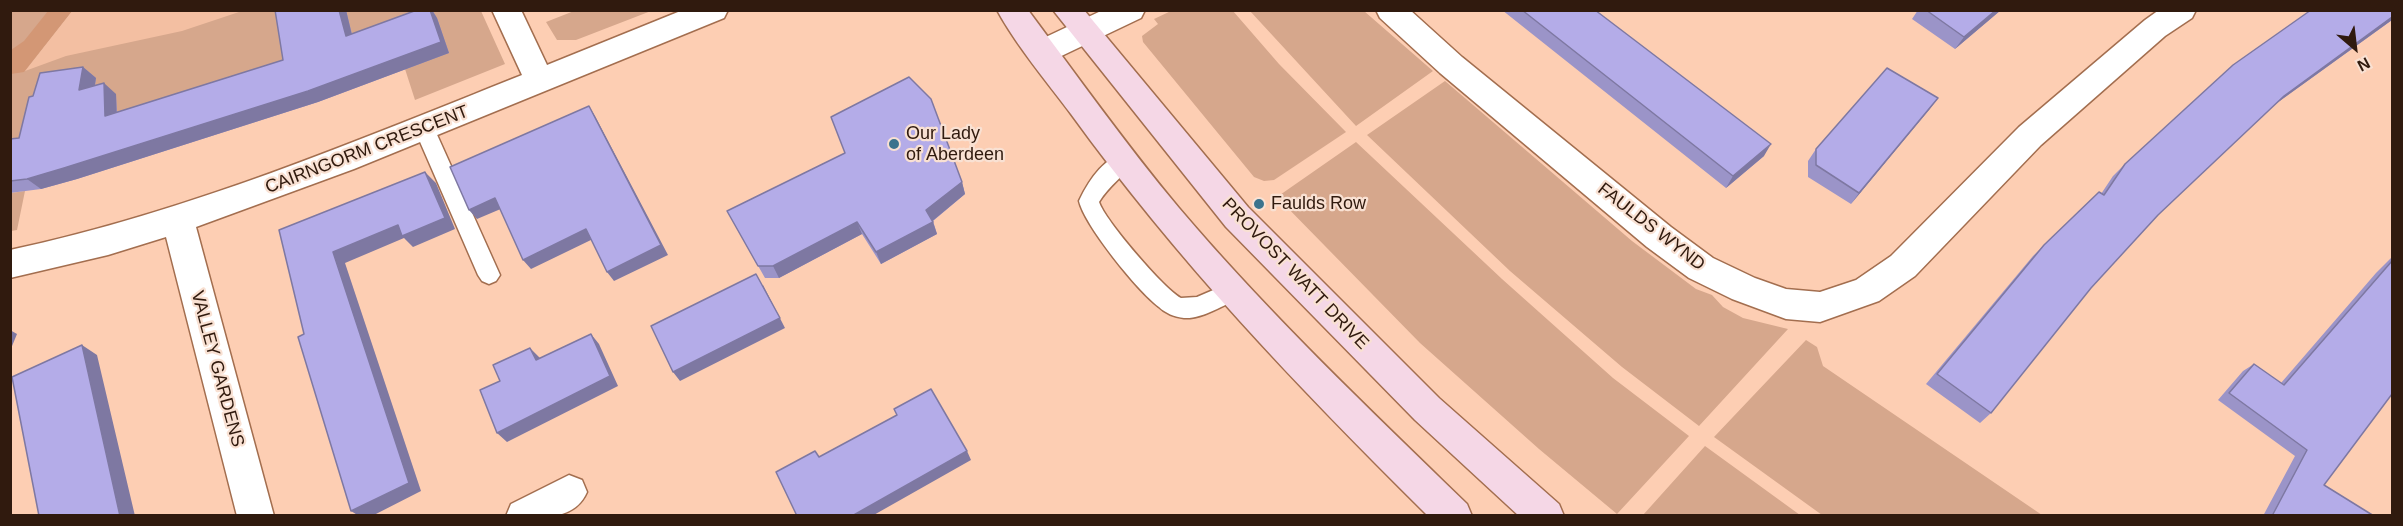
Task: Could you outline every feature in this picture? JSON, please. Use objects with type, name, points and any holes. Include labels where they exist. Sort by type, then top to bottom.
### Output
[{"type":"street","points":[[506,10],[540,81]]},
{"type":"street","name":"CAIRNGORM CRESCENT","points":[[10,264],[178,222],[424,128],[714,10]]},
{"type":"street","points":[[1011,10],[1123,161],[1191,246],[1312,379],[1454,516]]},
{"type":"street","points":[[1042,52],[1076,21],[1131,10]]},
{"type":"street","name":"FAULDS WYND","points":[[1390,10],[1451,65],[1701,268],[1744,289],[1786,304],[1820,307],[1867,291],[1902,266],[2030,136],[2155,28],[2182,10]]},
{"type":"street","name":"PROVOST WATT DRIVE","points":[[1076,21],[1237,217],[1426,409],[1546,516]]},
{"type":"street","name":"VALLEY GARDENS","points":[[178,222],[256,516]]},
{"type":"street","points":[[524,516],[569,492]]},
{"type":"lane","points":[[424,128],[489,275]]},
{"type":"lane","points":[[1123,161],[1101,181],[1089,201],[1091,209],[1158,293],[1176,307],[1197,307],[1232,291]]},
{"type":"shaded area","points":[[245,10],[481,11],[505,64],[415,100],[405,69],[11,152],[10,11],[72,11],[25,71],[66,56],[182,31]]},
{"type":"shaded area","points":[[48,11],[72,11],[24,72],[11,74],[11,50],[24,41]]},
{"type":"shaded area","points":[[72,11],[259,11],[151,45],[24,72]]},
{"type":"shaded area","points":[[574,11],[651,11],[576,40],[557,40],[546,22]]},
{"type":"shaded area","points":[[1171,11],[1233,11],[1279,64],[1346,132],[1274,180],[1264,181],[1254,177],[1143,42],[1142,36],[1158,24],[1154,19]]},
{"type":"shaded area","points":[[1250,11],[1364,11],[1433,71],[1356,126]]},
{"type":"shaded area","points":[[1445,81],[1632,241],[1696,289],[1712,295],[1723,307],[1743,318],[1788,329],[1699,426],[1622,367],[1510,271],[1367,135]]},
{"type":"shaded area","points":[[1356,142],[1502,279],[1613,378],[1689,436],[1617,514],[1539,449],[1420,343],[1277,197]]},
{"type":"shaded area","points":[[25,191],[17,230],[11,231],[11,193]]},
{"type":"shaded area","points":[[1806,340],[1817,347],[1823,366],[2042,515],[1822,515],[1714,437]]},
{"type":"shaded area","points":[[1705,446],[1800,515],[1643,515]]},
{"type":"building","points":[[275,10],[339,10],[346,36],[417,10],[430,10],[441,42],[308,91],[64,168],[27,179],[10,181],[10,139],[19,138],[29,97],[33,96],[40,73],[83,67],[79,90],[104,83],[105,116],[283,60]]},
{"type":"building","points":[[1522,10],[1595,10],[1771,144],[1733,176]]},
{"type":"building","points":[[1926,10],[1996,10],[1964,37]]},
{"type":"building","points":[[2311,10],[2392,10],[2392,17],[2284,96],[2158,215],[2091,288],[1991,413],[1937,374],[2044,245],[2099,192],[2104,195],[2125,164],[2233,65]]},
{"type":"building","points":[[1887,68],[1938,98],[1859,193],[1816,165],[1816,149]]},
{"type":"building","points":[[909,77],[931,99],[962,182],[926,210],[933,222],[876,252],[857,222],[773,266],[758,266],[727,211],[845,153],[831,117]]},
{"type":"building","points":[[589,106],[661,245],[607,272],[586,229],[523,260],[495,198],[469,210],[450,167]]},
{"type":"building","points":[[425,172],[445,218],[402,236],[398,225],[333,252],[409,483],[351,511],[298,337],[304,334],[279,230]]},
{"type":"building","points":[[2392,261],[2392,394],[2324,485],[2374,516],[2272,516],[2307,450],[2229,393],[2254,364],[2284,385]]},
{"type":"building","points":[[756,274],[780,318],[673,372],[651,326]]},
{"type":"building","points":[[591,334],[610,376],[497,433],[480,390],[500,381],[493,365],[530,348],[536,360]]},
{"type":"building","points":[[82,345],[120,516],[39,516],[12,377]]},
{"type":"building","points":[[931,389],[967,451],[852,516],[797,516],[776,472],[815,451],[819,457],[897,415],[894,409]]},
{"type":"place","name":"Our Lady of Aberdeen","points":[[894,144]]},
{"type":"place","name":"Faulds Row","points":[[1259,204]]}]
